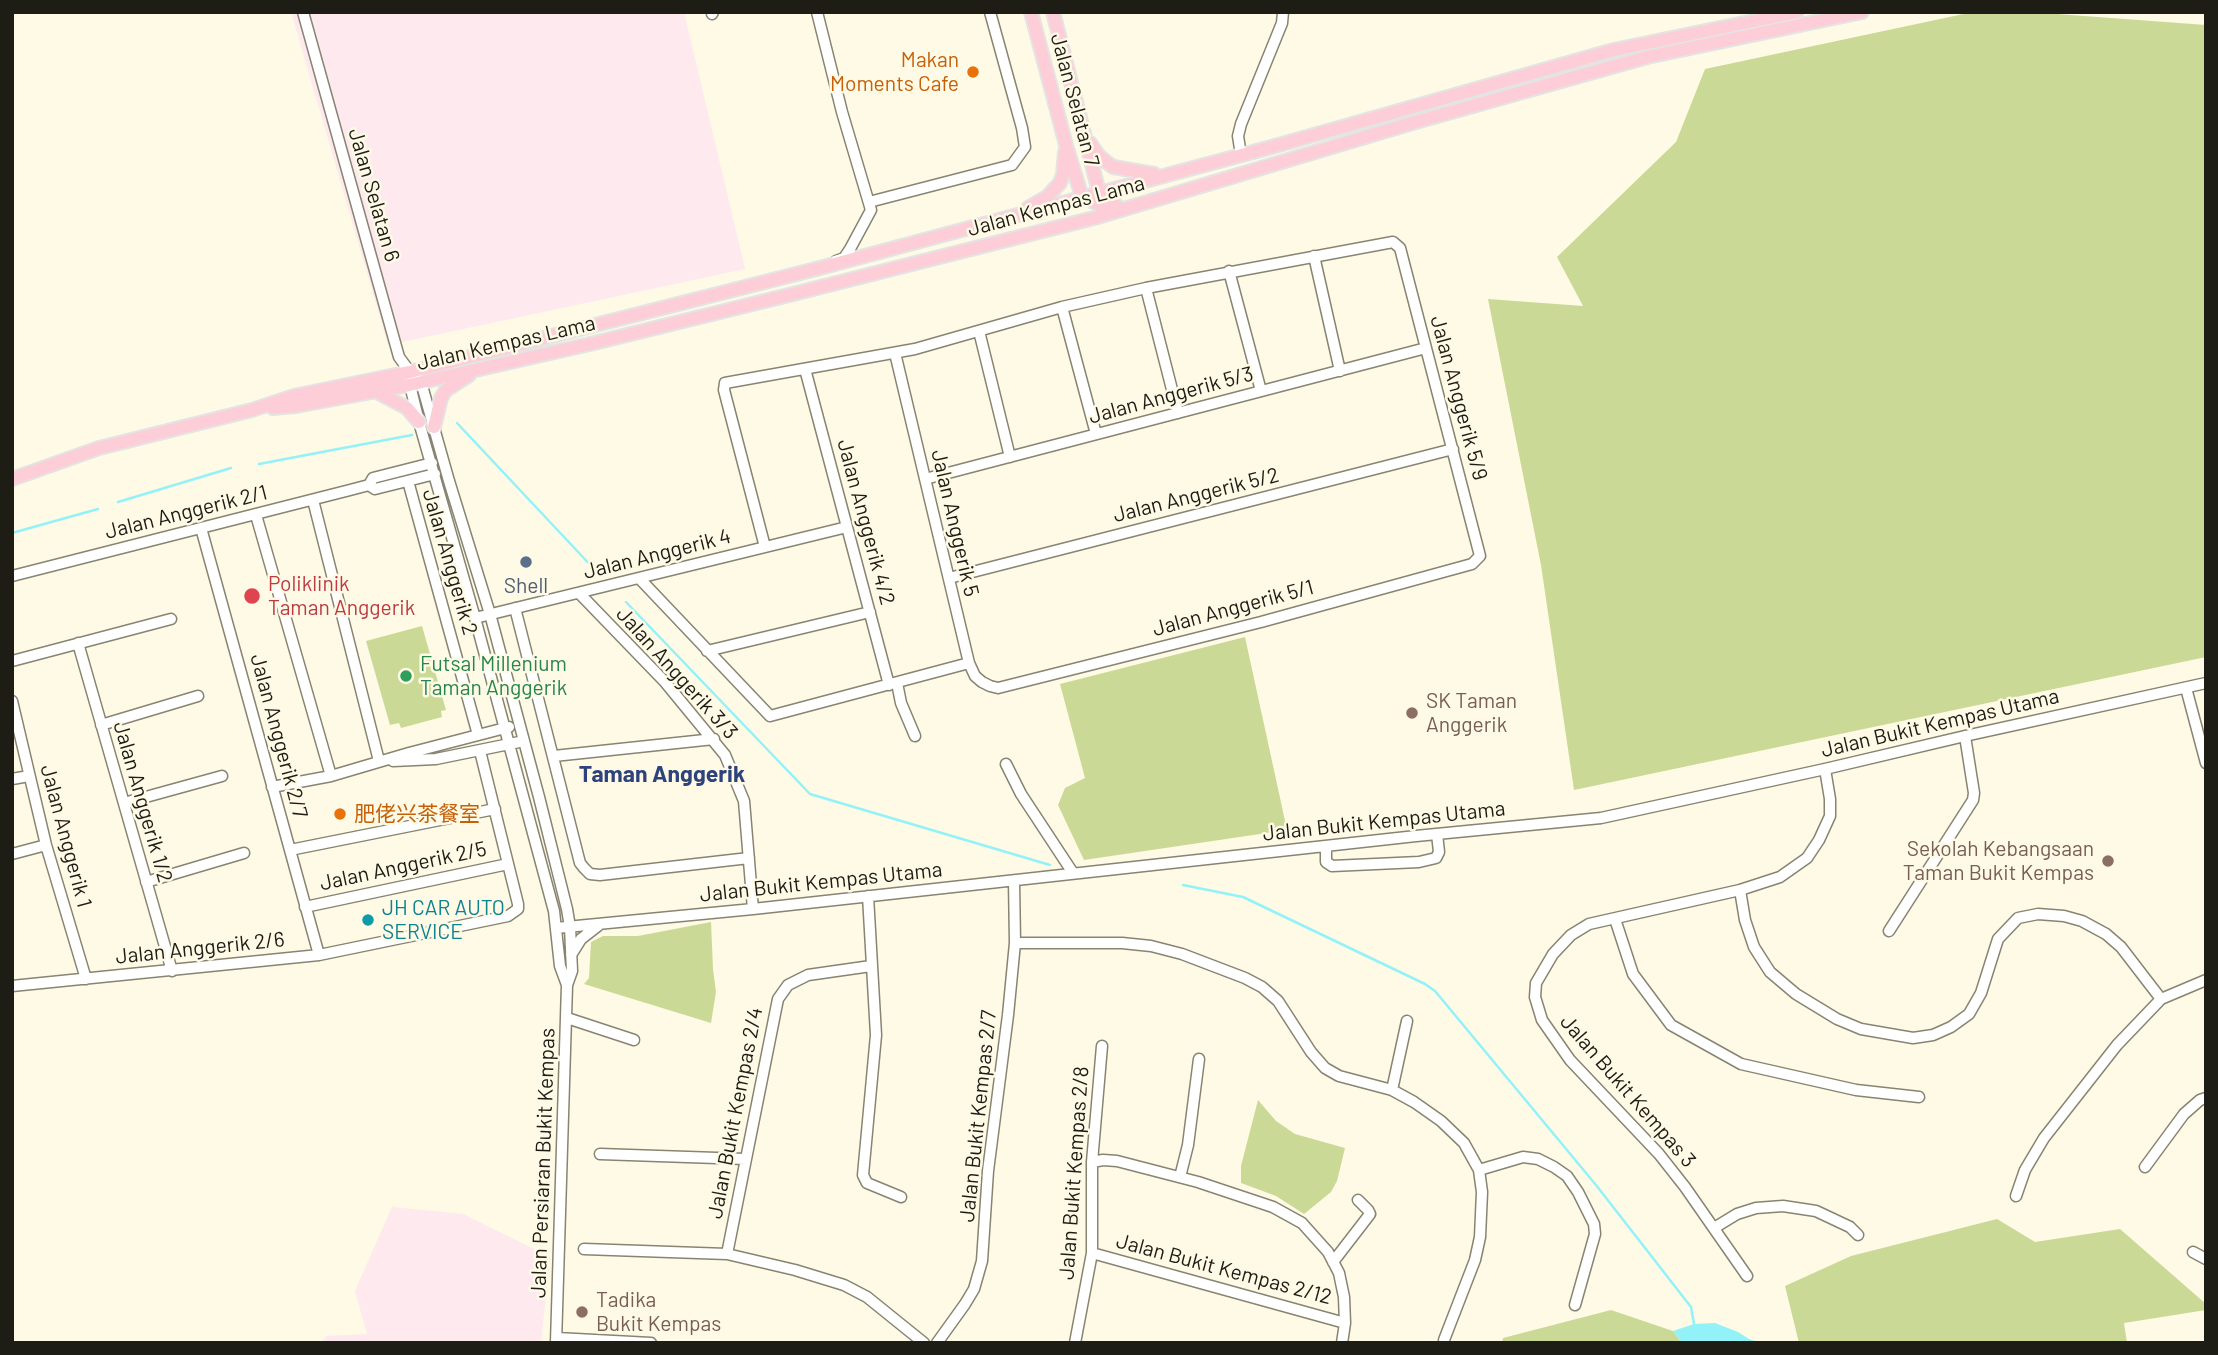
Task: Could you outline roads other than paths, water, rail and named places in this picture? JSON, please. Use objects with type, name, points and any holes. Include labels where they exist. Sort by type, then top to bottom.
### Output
[{"type":"main road","name":"Jalan Selatan 7","points":[[1031,12],[1066,145],[1091,197]]},
{"type":"main road","name":"Jalan Selatan 7","points":[[1053,12],[1084,133],[1091,197]]},
{"type":"main road","name":"Jalan Kempas Lama","points":[[252,410],[296,406],[375,391],[816,269],[1091,197],[1614,50],[1797,12]]},
{"type":"main road","name":"Jalan Kempas Lama","points":[[12,479],[99,447],[252,410],[293,396],[478,369],[633,333],[1030,234],[1166,197],[1647,57],[1863,12]]},
{"type":"main road","points":[[1084,133],[1107,164],[1120,169],[1162,175]]},
{"type":"main road","points":[[1013,217],[1047,197],[1060,183],[1066,145]]},
{"type":"main road","points":[[1030,234],[1077,216],[1091,197],[1111,207],[1166,197]]},
{"type":"main road","points":[[434,427],[441,398],[446,390],[478,369]]},
{"type":"main road","points":[[375,391],[407,408],[418,422]]},
{"type":"street","name":"Jalan Selatan 6","points":[[303,12],[399,357],[413,380]]},
{"type":"street","points":[[816,269],[844,258],[871,210],[842,112],[817,12]]},
{"type":"street","points":[[869,202],[1012,165],[1025,147],[990,12]]},
{"type":"street","points":[[1241,155],[1238,136],[1241,124],[1282,23],[1283,12]]},
{"type":"street","name":"Jalan Anggerik 5/9","points":[[1314,256],[1389,243],[1397,244],[1400,248],[1480,552],[1477,561]]},
{"type":"street","points":[[765,547],[724,390],[725,383],[895,353],[1062,307],[1229,271],[1314,256],[1340,371]]},
{"type":"street","points":[[1229,271],[1261,391]]},
{"type":"street","points":[[1146,288],[1178,413]]},
{"type":"street","points":[[1062,307],[1096,435]]},
{"type":"street","points":[[978,331],[1010,457]]},
{"type":"street","name":"Jalan Anggerik 5/3","points":[[925,479],[1426,348]]},
{"type":"street","name":"Jalan Anggerik 5","points":[[895,353],[969,663]]},
{"type":"street","name":"Jalan Anggerik 4/2","points":[[805,369],[870,612],[893,684],[915,736]]},
{"type":"street","name":"Jalan Persiaran Bukit Kempas","points":[[413,380],[418,422],[432,463],[554,911],[560,965],[567,985],[556,1340]]},
{"type":"street","name":"Jalan Persiaran Bukit Kempas","points":[[413,380],[434,427],[490,614],[556,864],[570,927],[572,971],[567,985]]},
{"type":"street","name":"Jalan Anggerik 5/2","points":[[949,578],[1453,450]]},
{"type":"street","name":"Jalan Anggerik 2/1","points":[[12,576],[369,485],[373,478],[432,463]]},
{"type":"street","name":"Jalan Anggerik 2/1","points":[[369,485],[375,489],[435,474]]},
{"type":"street","name":"Jalan Anggerik 2","points":[[408,481],[478,735]]},
{"type":"street","points":[[313,500],[379,761]]},
{"type":"street","points":[[256,515],[331,776]]},
{"type":"street","name":"Jalan Anggerik 4","points":[[475,618],[847,527]]},
{"type":"street","name":"Jalan Anggerik 2/7","points":[[201,528],[319,955]]},
{"type":"street","name":"Jalan Anggerik 5/1","points":[[969,663],[975,676],[998,688],[1261,622],[1477,561]]},
{"type":"street","points":[[639,578],[770,716],[969,663]]},
{"type":"street","name":"Jalan Anggerik 3/3","points":[[579,593],[665,682],[725,755],[744,801],[753,909]]},
{"type":"street","points":[[515,608],[580,863],[590,874],[600,876],[749,858]]},
{"type":"street","points":[[707,650],[870,612]]},
{"type":"street","points":[[12,661],[171,619]]},
{"type":"street","name":"Jalan Anggerik 1/2","points":[[78,643],[172,971]]},
{"type":"street","name":"Jalan Bukit Kempas Utama","points":[[556,928],[1601,818],[2206,683]]},
{"type":"street","points":[[2186,688],[2206,763]]},
{"type":"street","points":[[101,725],[198,696]]},
{"type":"street","name":"Jalan Anggerik 1","points":[[12,701],[47,845],[86,979]]},
{"type":"street","points":[[272,788],[331,776],[519,725]]},
{"type":"street","points":[[1889,931],[1973,800],[1965,736]]},
{"type":"street","points":[[554,756],[714,739]]},
{"type":"street","points":[[379,761],[417,761],[524,741]]},
{"type":"street","points":[[480,751],[508,864]]},
{"type":"street","points":[[1006,764],[1021,794],[1073,873]]},
{"type":"street","name":"Jalan Bukit Kempas 3","points":[[1747,1276],[1659,1154],[1570,1060],[1542,1020],[1535,997],[1536,984],[1553,954],[1571,934],[1589,924],[1740,890],[1780,877],[1807,858],[1830,816],[1825,769]]},
{"type":"street","points":[[12,779],[29,776]]},
{"type":"street","points":[[124,803],[222,776]]},
{"type":"street","points":[[290,850],[495,809]]},
{"type":"street","points":[[1326,846],[1326,862],[1332,866],[1419,862],[1436,858],[1437,834]]},
{"type":"street","points":[[12,854],[47,845]]},
{"type":"street","points":[[146,882],[244,853]]},
{"type":"street","name":"Jalan Anggerik 2/5","points":[[305,907],[508,864]]},
{"type":"street","name":"Jalan Anggerik 2/6","points":[[12,986],[319,955],[508,916],[518,909],[518,904],[508,864]]},
{"type":"street","name":"Jalan Bukit Kempas 2/7","points":[[937,1343],[974,1289],[982,1261],[988,1171],[1015,943],[1014,881]]},
{"type":"street","points":[[1740,890],[1745,920],[1754,947],[1770,972],[1796,995],[1836,1019],[1861,1029],[1913,1038],[1933,1035],[1951,1027],[1969,1014],[1981,993],[1998,939],[2018,918],[2038,914],[2064,916],[2082,921],[2106,934],[2121,947],[2161,999]]},
{"type":"street","points":[[868,896],[876,1035],[863,1175],[867,1183],[901,1197]]},
{"type":"street","points":[[1615,919],[1633,974],[1671,1025],[1741,1063],[1856,1090],[1919,1097]]},
{"type":"street","points":[[571,956],[581,939],[599,925]]},
{"type":"street","points":[[1015,943],[1122,943],[1151,946],[1182,954],[1245,978],[1262,987],[1278,1001],[1311,1052],[1325,1068],[1339,1076],[1392,1090],[1441,1121],[1464,1143],[1479,1170],[1482,1192],[1480,1237],[1475,1259],[1444,1340]]},
{"type":"street","name":"Jalan Bukit Kempas 2/4","points":[[727,1254],[778,999],[788,985],[808,975],[871,966]]},
{"type":"street","points":[[2016,1196],[2025,1170],[2044,1138],[2117,1045],[2161,999],[2206,980]]},
{"type":"street","points":[[567,1018],[634,1040]]},
{"type":"street","points":[[1392,1090],[1407,1021]]},
{"type":"street","name":"Jalan Bukit Kempas 2/8","points":[[1077,1342],[1092,1253],[1092,1162],[1102,1046]]},
{"type":"street","points":[[1180,1177],[1188,1145],[1199,1059]]},
{"type":"street","points":[[2145,1167],[2184,1114],[2206,1098]]},
{"type":"street","points":[[600,1154],[746,1159]]},
{"type":"street","points":[[1479,1170],[1523,1157],[1538,1159],[1567,1176],[1583,1201],[1594,1224],[1595,1234],[1574,1305]]},
{"type":"street","points":[[1092,1162],[1117,1161],[1180,1177],[1273,1207],[1302,1223],[1328,1252],[1339,1272],[1344,1297],[1342,1343]]},
{"type":"street","points":[[1334,1262],[1370,1214],[1358,1200]]},
{"type":"street","points":[[1714,1228],[1737,1214],[1756,1208],[1783,1206],[1816,1211],[1850,1227],[1858,1235]]},
{"type":"street","points":[[584,1249],[727,1254],[795,1270],[844,1285],[867,1297],[924,1343]]},
{"type":"street","points":[[2193,1252],[2206,1259]]},
{"type":"street","name":"Jalan Bukit Kempas 2/12","points":[[1092,1253],[1345,1322]]},
{"type":"street","points":[[556,1340],[650,1343]]},
{"type":"water","points":[[1715,1323],[1760,1343],[1682,1343],[1673,1331],[1694,1324]]},
{"type":"waterway","points":[[457,423],[595,570]]},
{"type":"waterway","points":[[259,464],[412,435]]},
{"type":"waterway","points":[[118,502],[231,468]]},
{"type":"waterway","points":[[12,533],[98,509]]},
{"type":"waterway","points":[[626,602],[810,794],[1050,865]]},
{"type":"waterway","points":[[1183,885],[1243,897],[1435,991],[1596,1185],[1691,1307],[1694,1324]]},
{"type":"place","name":"Makan Moments Cafe","points":[[973,72]]},
{"type":"place","name":"Shell","points":[[526,562]]},
{"type":"place","name":"Poliklinik Taman Anggerik","points":[[252,596]]},
{"type":"place","name":"Futsal Millenium Taman Anggerik","points":[[406,676]]},
{"type":"place","name":"SK Taman Anggerik","points":[[1412,713]]},
{"type":"place","name":"肥佬兴茶餐室","points":[[340,814]]},
{"type":"place","name":"Sekolah Kebangsaan Taman Bukit Kempas","points":[[2108,861]]},
{"type":"place","name":"JH CAR AUTO SERVICE","points":[[368,920]]},
{"type":"place","name":"Tadika Bukit Kempas","points":[[582,1312]]},
{"type":"district","name":"Taman Anggerik","points":[[662,774]]}]
